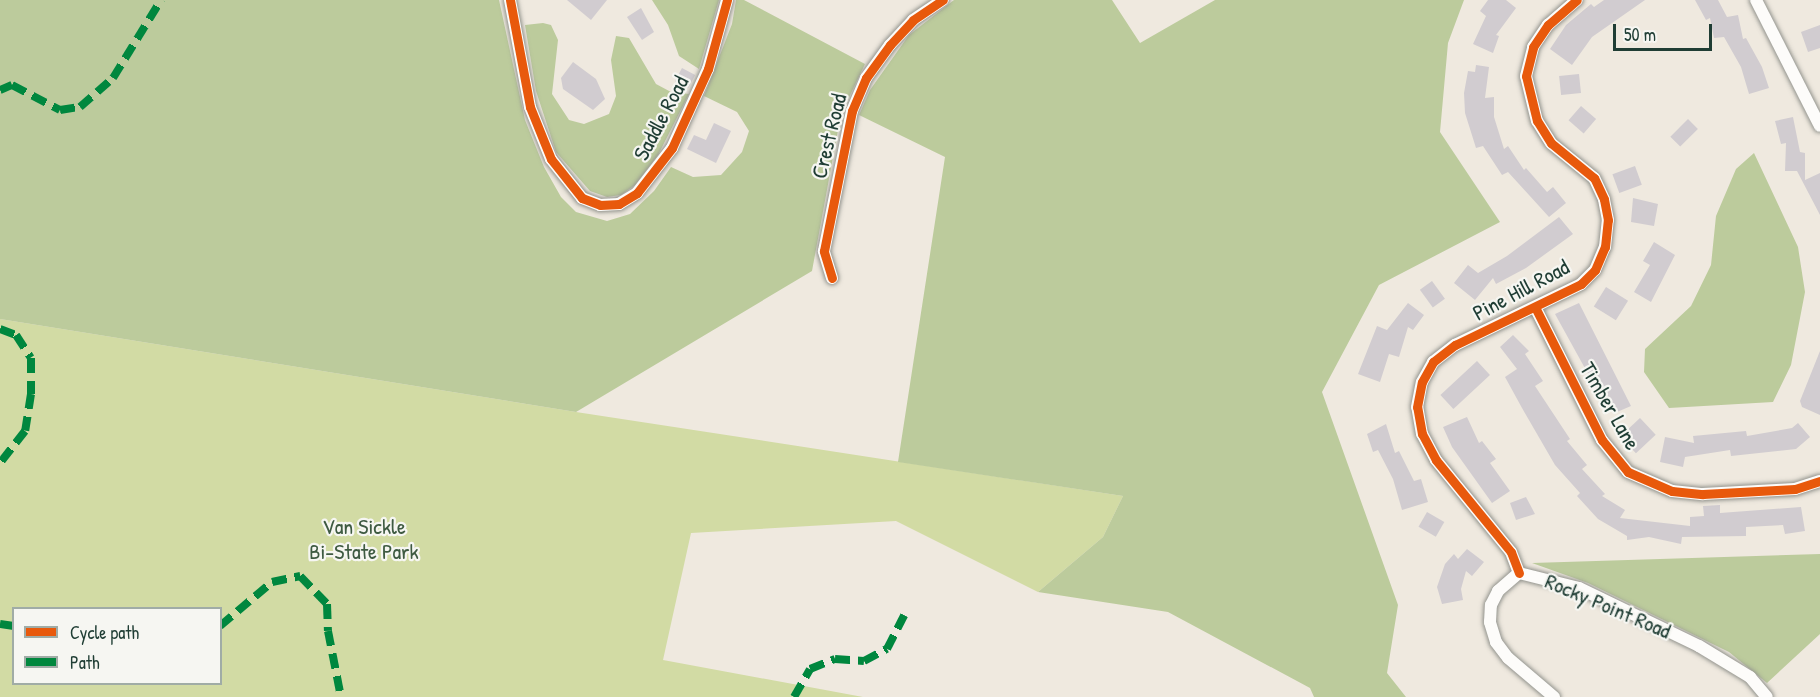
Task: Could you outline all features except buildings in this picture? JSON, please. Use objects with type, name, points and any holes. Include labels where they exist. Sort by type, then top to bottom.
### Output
[{"type":"street","name":"Saddle Road","points":[[510,0],[530,107],[551,159],[582,198],[600,205],[619,204],[637,193],[672,148],[708,69],[727,0]]},
{"type":"street","name":"Crest Road","points":[[832,278],[824,251],[852,111],[866,78],[890,45],[913,20],[943,0]]},
{"type":"street","name":"Pine Hill Road","points":[[1519,573],[1511,552],[1436,460],[1422,434],[1417,407],[1422,382],[1433,362],[1455,345],[1536,309],[1581,284],[1595,270],[1605,247],[1608,220],[1604,199],[1594,178],[1551,143],[1537,121],[1526,76],[1533,47],[1548,26],[1577,0]]},
{"type":"street","points":[[1756,0],[1820,126]]},
{"type":"street","name":"Timber Lane","points":[[1536,309],[1602,440],[1628,472],[1672,491],[1703,494],[1795,489],[1820,481]]},
{"type":"street","name":"Rocky Point Road","points":[[1554,697],[1508,658],[1496,642],[1490,622],[1491,605],[1498,591],[1519,573],[1579,588],[1699,646],[1750,677],[1767,697]]},
{"type":"green space","points":[[0,0],[499,0],[525,120],[544,167],[561,197],[576,212],[607,221],[630,214],[654,191],[671,167],[693,177],[721,175],[742,152],[749,131],[737,112],[704,96],[732,24],[736,0],[744,0],[865,64],[841,114],[812,271],[576,412],[0,319]]},
{"type":"green space","points":[[652,0],[719,0],[699,69],[679,56],[668,25]]},
{"type":"green space","points":[[954,0],[1112,0],[1140,43],[1215,0],[1464,0],[1448,43],[1440,132],[1500,222],[1379,285],[1322,392],[1398,605],[1387,673],[1406,697],[1314,697],[1310,688],[1168,612],[1038,592],[1103,537],[1123,496],[898,462],[945,157],[859,115],[870,90],[909,35]]},
{"type":"green space","points":[[543,23],[551,25],[558,40],[552,94],[569,120],[584,124],[609,114],[616,96],[611,60],[616,36],[629,38],[656,84],[671,92],[689,94],[658,155],[635,185],[621,195],[607,197],[590,191],[556,152],[536,91],[525,25]]},
{"type":"green space","points":[[1754,153],[1798,247],[1805,292],[1791,365],[1773,402],[1669,408],[1644,372],[1645,349],[1691,306],[1711,265],[1716,216],[1736,169]]},
{"type":"green space","name":"Van Sickle Bi-State Park","points":[[0,319],[576,412],[1123,496],[1103,537],[1038,592],[896,521],[691,533],[663,660],[863,697],[0,697]]},
{"type":"green space","points":[[1820,554],[1820,634],[1767,683],[1729,652],[1588,583],[1532,563]]},
{"type":"marked path","points":[[0,90],[12,85],[60,110],[80,107],[113,78],[161,0]]},
{"type":"marked path","points":[[0,329],[16,335],[31,358],[31,394],[25,431],[0,463]]},
{"type":"marked path","points":[[222,624],[272,582],[300,576],[327,604],[328,631],[341,697]]},
{"type":"marked path","points":[[794,697],[810,669],[835,659],[864,661],[887,649],[904,615]]},
{"type":"marked path","points":[[0,624],[12,626]]},
{"type":"cycle path","points":[[510,0],[530,107],[551,159],[582,198],[600,205],[619,204],[637,193],[672,148],[708,69],[727,0]]},
{"type":"cycle path","points":[[832,278],[824,251],[852,111],[866,78],[890,45],[913,20],[943,0]]},
{"type":"cycle path","points":[[1519,573],[1511,552],[1436,460],[1422,434],[1417,407],[1422,382],[1433,362],[1455,345],[1581,284],[1595,270],[1605,247],[1608,220],[1604,199],[1594,178],[1551,143],[1537,121],[1526,76],[1533,47],[1548,25],[1577,0]]},
{"type":"cycle path","points":[[1536,309],[1602,440],[1628,472],[1672,491],[1703,494],[1795,489],[1820,481]]}]
